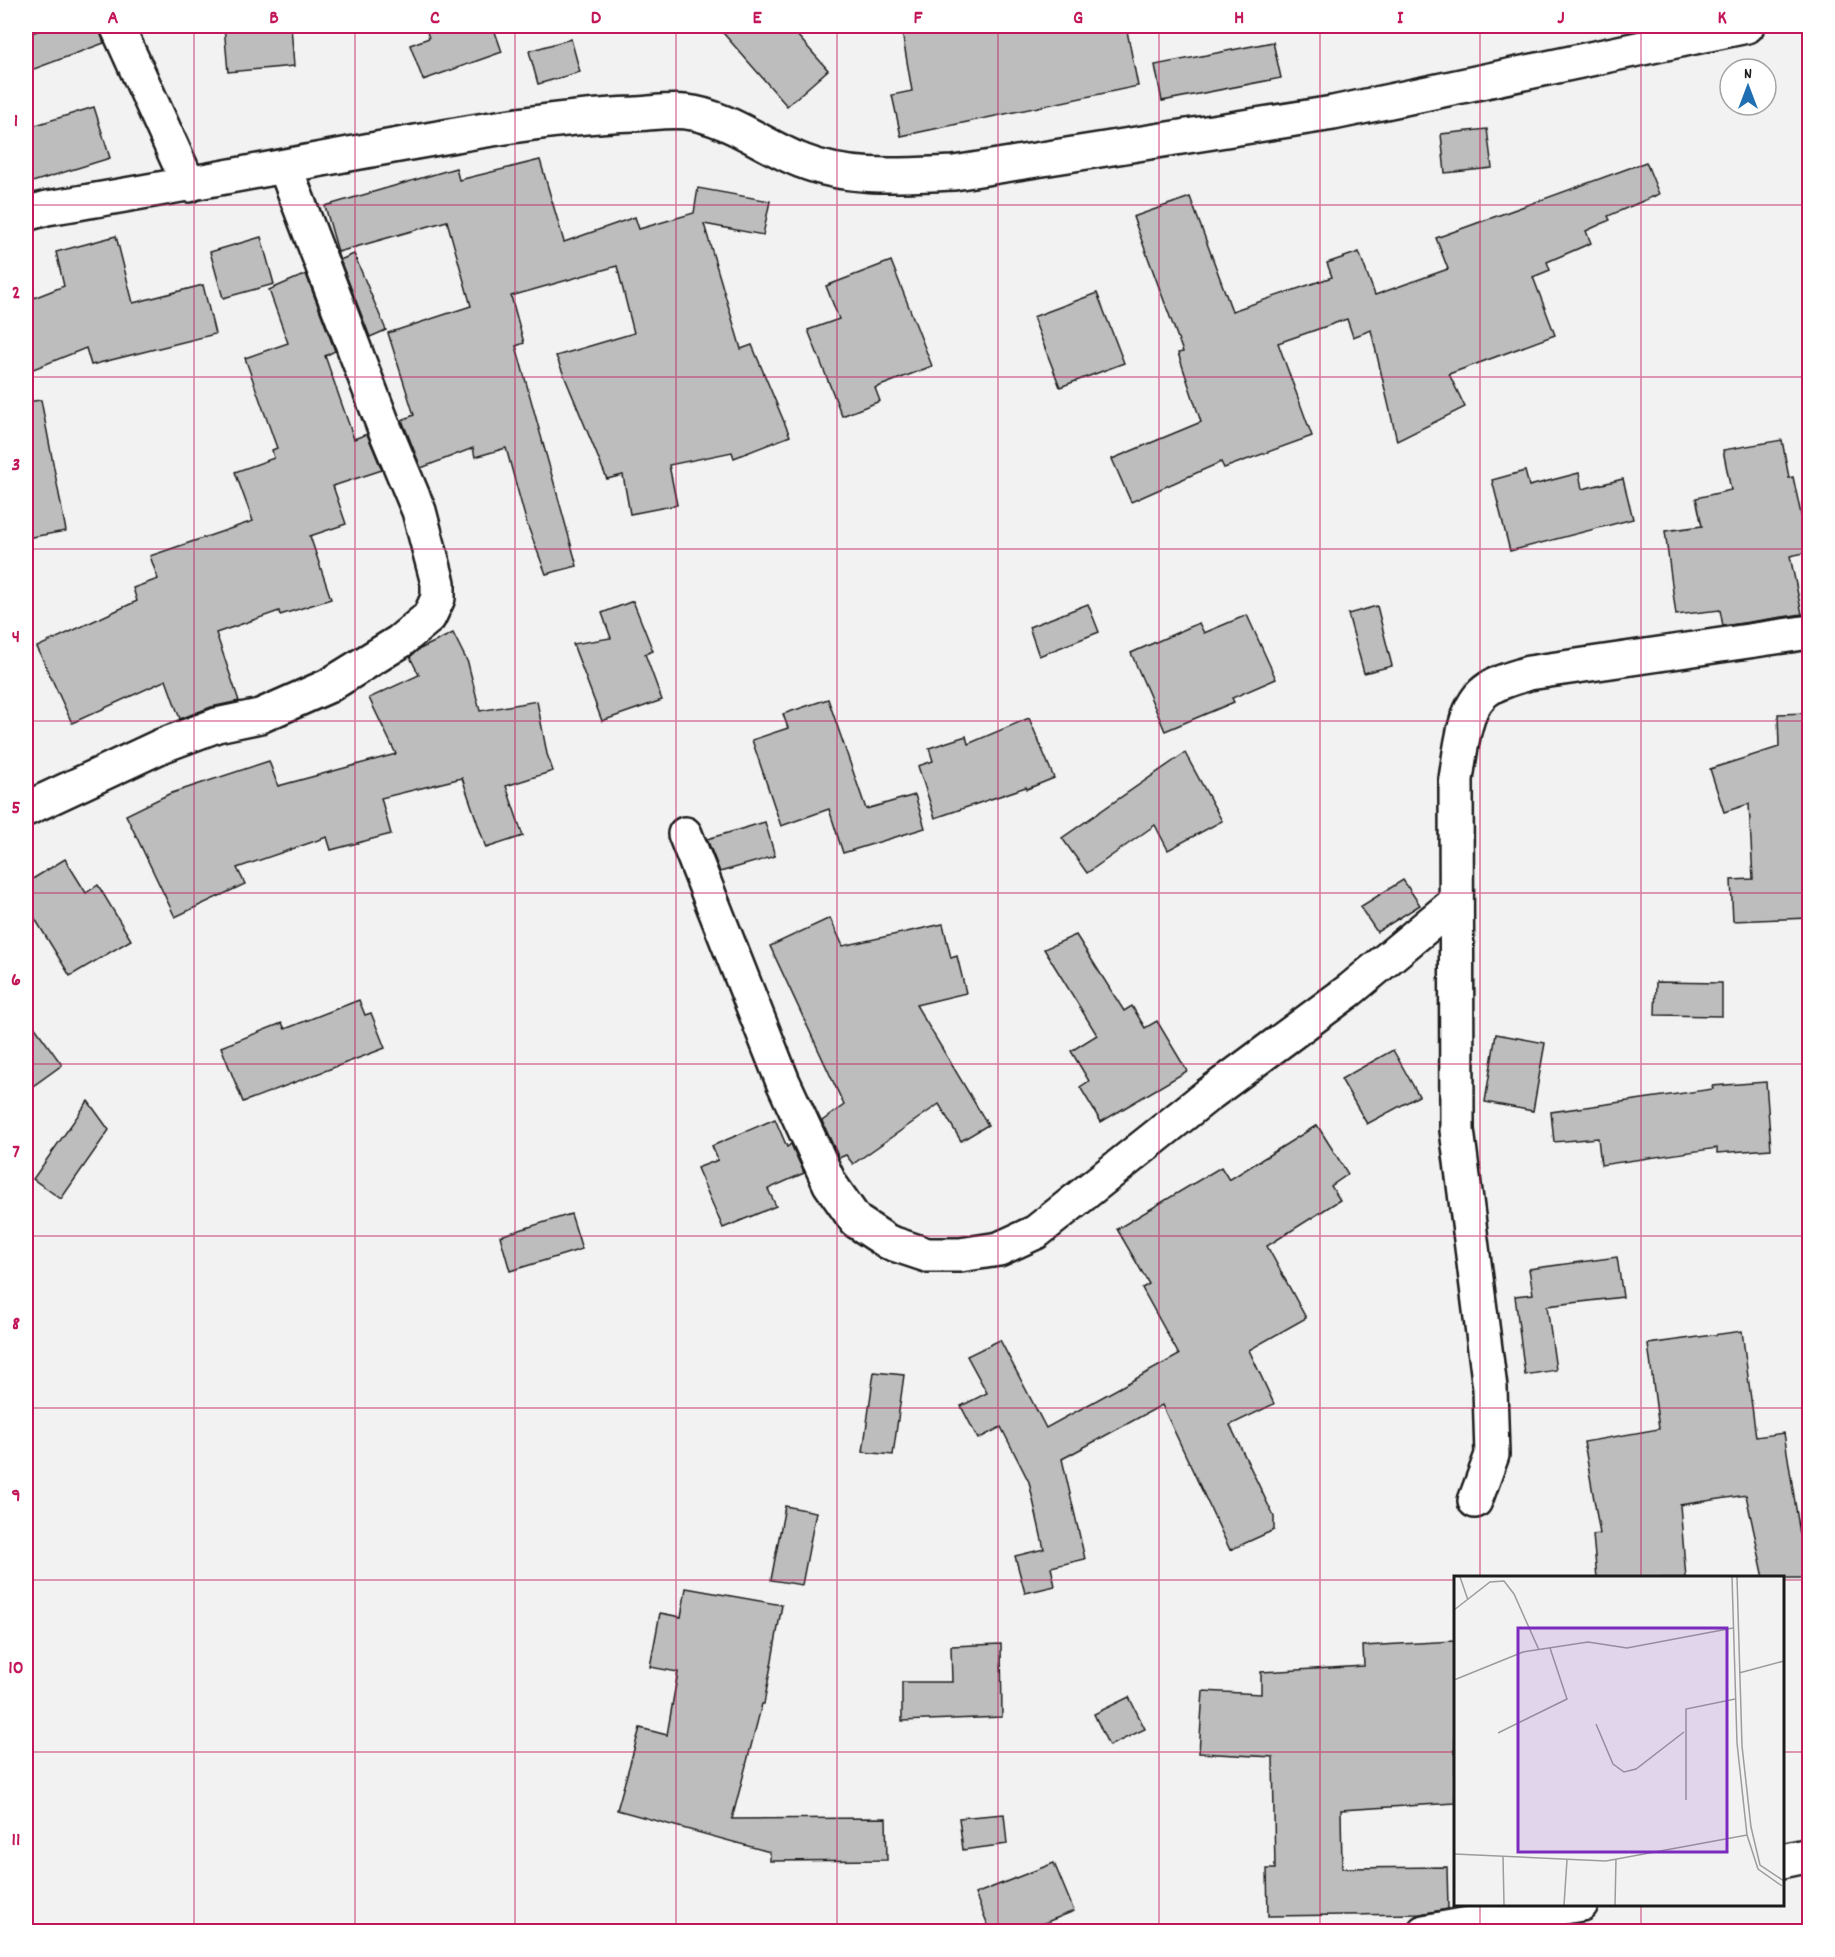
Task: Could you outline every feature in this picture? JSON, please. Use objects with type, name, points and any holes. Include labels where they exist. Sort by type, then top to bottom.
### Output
[{"type":"street","points":[[117,26],[189,185]]},
{"type":"street","points":[[26,214],[47,208],[189,185],[532,122],[614,114],[686,112],[710,118],[779,152],[840,171],[895,175],[954,173],[1333,112],[1747,26]]},
{"type":"street","points":[[26,809],[161,746],[217,725],[260,716],[328,686],[399,642],[429,617],[438,598],[438,583],[419,510],[384,427],[285,167]]},
{"type":"street","points":[[1475,1501],[1492,1455],[1490,1388],[1457,1130],[1456,779],[1468,717],[1482,693],[1502,682],[1529,673],[1809,632]]},
{"type":"street","points":[[685,834],[783,1082],[830,1184],[856,1221],[888,1242],[927,1255],[960,1255],[999,1249],[1036,1232],[1208,1095],[1350,990],[1456,902]]},
{"type":"street","points":[[1784,1861],[1809,1855]]},
{"type":"street","points":[[1424,1932],[1575,1906]]},
{"type":"building","points":[[51,26],[98,26],[104,43],[26,72],[26,35]]},
{"type":"building","points":[[224,26],[291,26],[294,66],[228,72]]},
{"type":"building","points":[[425,26],[493,26],[502,52],[423,80],[410,45],[429,38]]},
{"type":"building","points":[[717,26],[789,26],[828,70],[787,106]]},
{"type":"building","points":[[901,26],[1126,26],[1138,86],[901,136],[892,95],[912,91]]},
{"type":"building","points":[[571,39],[580,72],[538,84],[529,51]]},
{"type":"building","points":[[1273,42],[1281,78],[1162,101],[1155,65]]},
{"type":"building","points":[[94,107],[110,158],[26,184],[26,128]]},
{"type":"building","points":[[1487,129],[1492,168],[1445,173],[1441,134]]},
{"type":"building","points":[[540,160],[564,242],[635,217],[639,229],[694,213],[698,188],[770,201],[763,235],[704,224],[741,349],[752,345],[790,436],[734,458],[732,452],[669,465],[677,505],[630,514],[623,475],[607,479],[556,356],[634,333],[617,266],[511,296],[524,343],[516,346],[577,566],[546,574],[527,524],[506,448],[475,457],[473,448],[421,468],[402,420],[414,415],[388,333],[471,306],[447,221],[338,252],[325,206],[456,168],[459,180]]},
{"type":"building","points":[[1646,162],[1659,194],[1608,216],[1610,220],[1586,231],[1591,243],[1547,262],[1550,270],[1533,277],[1555,335],[1449,374],[1465,407],[1397,441],[1371,330],[1353,337],[1347,319],[1278,343],[1312,436],[1224,468],[1221,462],[1131,502],[1112,459],[1201,422],[1178,353],[1183,352],[1133,217],[1190,197],[1232,311],[1332,277],[1327,263],[1359,252],[1375,295],[1448,269],[1436,238]]},
{"type":"building","points":[[116,236],[133,303],[203,285],[215,334],[91,365],[86,348],[26,372],[26,301],[64,286],[56,252]]},
{"type":"building","points":[[261,237],[274,284],[223,298],[210,252]]},
{"type":"building","points":[[354,254],[386,330],[370,337],[340,260]]},
{"type":"building","points":[[891,261],[932,366],[875,388],[880,401],[842,416],[808,330],[839,319],[826,286]]},
{"type":"building","points":[[306,274],[335,351],[325,356],[354,439],[367,434],[382,470],[333,486],[346,524],[310,536],[331,599],[280,615],[279,611],[216,633],[239,701],[211,707],[180,719],[166,680],[72,723],[37,647],[137,601],[133,588],[158,579],[150,556],[253,521],[235,472],[274,458],[272,450],[277,448],[245,358],[288,343],[269,290]]},
{"type":"building","points":[[1097,293],[1124,363],[1060,387],[1033,317]]},
{"type":"building","points":[[41,400],[66,531],[26,538],[26,402]]},
{"type":"building","points":[[1782,440],[1789,478],[1793,477],[1809,552],[1790,556],[1802,614],[1723,626],[1720,610],[1676,615],[1665,531],[1702,526],[1696,498],[1731,490],[1723,450]]},
{"type":"building","points":[[1525,471],[1529,486],[1579,473],[1582,489],[1623,479],[1633,519],[1510,551],[1492,480]]},
{"type":"building","points":[[633,601],[653,651],[645,654],[662,700],[602,721],[573,644],[611,638],[602,613]]},
{"type":"building","points":[[1088,604],[1099,632],[1039,656],[1029,627]]},
{"type":"building","points":[[1377,606],[1392,666],[1364,673],[1348,614]]},
{"type":"building","points":[[1247,615],[1276,679],[1232,698],[1234,702],[1165,731],[1131,653],[1199,623],[1204,633]]},
{"type":"building","points":[[453,633],[468,663],[480,711],[537,701],[547,754],[553,771],[506,786],[523,836],[486,848],[462,778],[381,798],[391,834],[331,850],[327,837],[237,868],[245,884],[175,917],[126,815],[169,794],[269,761],[278,786],[396,754],[369,698],[419,675],[410,657],[418,650]]},
{"type":"building","points":[[828,699],[866,809],[915,795],[925,828],[843,853],[829,809],[781,826],[752,740],[788,728],[783,714]]},
{"type":"building","points":[[1809,713],[1809,918],[1733,921],[1731,880],[1753,879],[1749,804],[1724,812],[1710,769],[1779,747],[1778,714]]},
{"type":"building","points":[[1029,718],[1054,778],[1027,789],[1026,787],[935,818],[918,766],[933,761],[929,748],[966,736],[968,744]]},
{"type":"building","points":[[1185,753],[1222,821],[1168,850],[1155,825],[1087,873],[1062,838]]},
{"type":"building","points":[[765,822],[775,856],[720,872],[707,839]]},
{"type":"building","points":[[65,859],[86,893],[98,885],[131,940],[70,976],[26,904],[26,883]]},
{"type":"building","points":[[1403,880],[1420,905],[1377,932],[1360,907]]},
{"type":"building","points":[[830,918],[843,946],[943,924],[951,958],[957,956],[966,993],[916,1005],[988,1125],[961,1141],[939,1104],[853,1164],[846,1155],[839,1158],[822,1121],[844,1105],[770,946]]},
{"type":"building","points":[[1076,935],[1124,1011],[1132,1006],[1145,1028],[1157,1021],[1187,1071],[1101,1122],[1080,1087],[1089,1081],[1071,1051],[1097,1035],[1044,949]]},
{"type":"building","points":[[1656,982],[1722,983],[1722,1016],[1655,1015]]},
{"type":"building","points":[[359,1000],[365,1015],[371,1013],[385,1048],[243,1102],[221,1047],[282,1023],[285,1029]]},
{"type":"building","points":[[26,1015],[62,1065],[26,1091]]},
{"type":"building","points":[[1496,1034],[1545,1043],[1533,1111],[1485,1102]]},
{"type":"building","points":[[1393,1050],[1419,1096],[1367,1124],[1341,1079]]},
{"type":"building","points":[[1766,1082],[1771,1149],[1717,1153],[1717,1148],[1601,1165],[1598,1138],[1554,1142],[1551,1112],[1713,1089],[1712,1086]]},
{"type":"building","points":[[88,1101],[109,1130],[61,1199],[33,1179]]},
{"type":"building","points":[[775,1119],[787,1147],[791,1144],[804,1173],[768,1189],[776,1206],[723,1228],[697,1168],[718,1160],[712,1146]]},
{"type":"building","points":[[1317,1125],[1348,1174],[1331,1186],[1340,1200],[1267,1246],[1306,1318],[1249,1350],[1274,1404],[1230,1425],[1274,1517],[1274,1530],[1230,1550],[1162,1405],[1062,1459],[1085,1559],[1051,1567],[1055,1586],[1025,1593],[1015,1556],[1044,1549],[1029,1482],[1001,1427],[978,1439],[961,1406],[987,1393],[967,1356],[1000,1340],[1046,1428],[1179,1355],[1142,1288],[1149,1284],[1117,1229],[1221,1167],[1229,1180]]},
{"type":"building","points":[[571,1214],[582,1249],[510,1271],[500,1236]]},
{"type":"building","points":[[1617,1257],[1623,1297],[1547,1306],[1556,1370],[1525,1375],[1515,1296],[1533,1294],[1529,1269]]},
{"type":"building","points":[[1742,1331],[1756,1437],[1784,1433],[1800,1534],[1809,1532],[1809,1578],[1764,1576],[1746,1495],[1680,1505],[1686,1576],[1597,1576],[1593,1535],[1600,1534],[1584,1442],[1659,1429],[1648,1344]]},
{"type":"building","points":[[874,1372],[904,1375],[893,1455],[863,1452]]},
{"type":"building","points":[[785,1506],[816,1512],[802,1585],[771,1580]]},
{"type":"building","points":[[686,1588],[782,1605],[764,1704],[762,1704],[732,1819],[886,1818],[887,1860],[770,1861],[770,1852],[617,1810],[640,1728],[667,1735],[678,1672],[650,1667],[660,1613],[681,1617]]},
{"type":"building","points":[[1454,1641],[1454,1803],[1341,1810],[1342,1868],[1447,1867],[1448,1909],[1420,1914],[1268,1916],[1267,1869],[1275,1869],[1273,1757],[1199,1753],[1203,1691],[1261,1694],[1261,1672],[1364,1666],[1363,1646]]},
{"type":"building","points":[[1001,1644],[1002,1717],[902,1721],[902,1682],[952,1682],[951,1646]]},
{"type":"building","points":[[1129,1697],[1145,1729],[1109,1746],[1094,1714]]},
{"type":"building","points":[[1004,1814],[1007,1844],[963,1850],[959,1818]]},
{"type":"building","points":[[1054,1863],[1074,1911],[1022,1932],[991,1932],[975,1894]]}]
